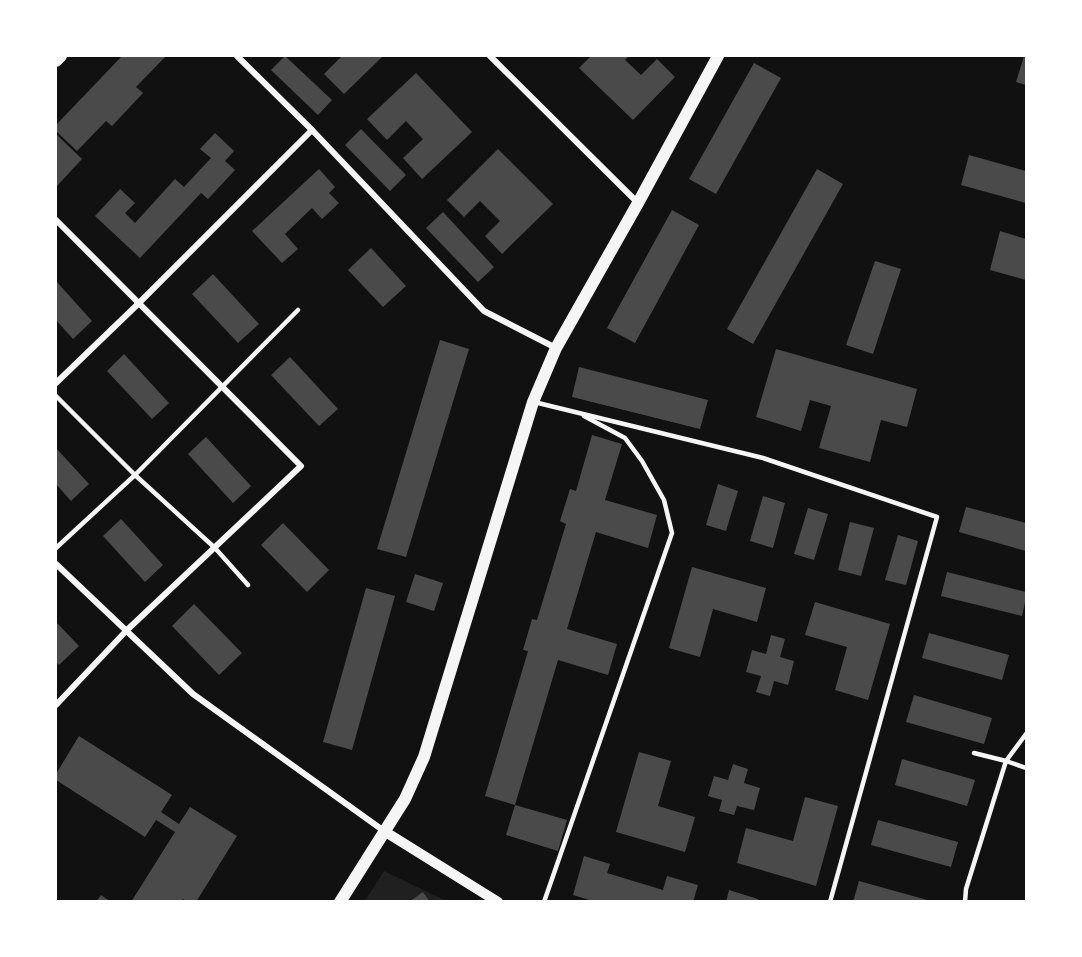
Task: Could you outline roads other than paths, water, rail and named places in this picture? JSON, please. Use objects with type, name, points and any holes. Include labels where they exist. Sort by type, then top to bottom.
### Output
[{"type":"main road","points":[[56,61],[61,56]]},
{"type":"main road","points":[[340,902],[405,799],[424,757],[533,402],[556,348],[718,56]]},
{"type":"street","points":[[237,56],[312,130],[484,311],[556,348]]},
{"type":"street","points":[[490,56],[638,202]]},
{"type":"street","points":[[56,383],[312,130]]},
{"type":"street","points":[[56,220],[301,466],[127,630],[56,705]]},
{"type":"street","points":[[56,564],[194,694],[384,831],[498,902]]},
{"type":"lane","points":[[56,548],[135,475],[298,310]]},
{"type":"lane","points":[[56,396],[135,475],[215,548],[248,585]]},
{"type":"lane","points":[[533,402],[763,458],[938,517],[830,902]]},
{"type":"lane","points":[[544,902],[672,533],[664,500],[642,461],[625,438],[578,413]]},
{"type":"lane","points":[[966,902],[966,889],[1006,761],[1026,734]]},
{"type":"lane","points":[[974,753],[1026,768]]}]
